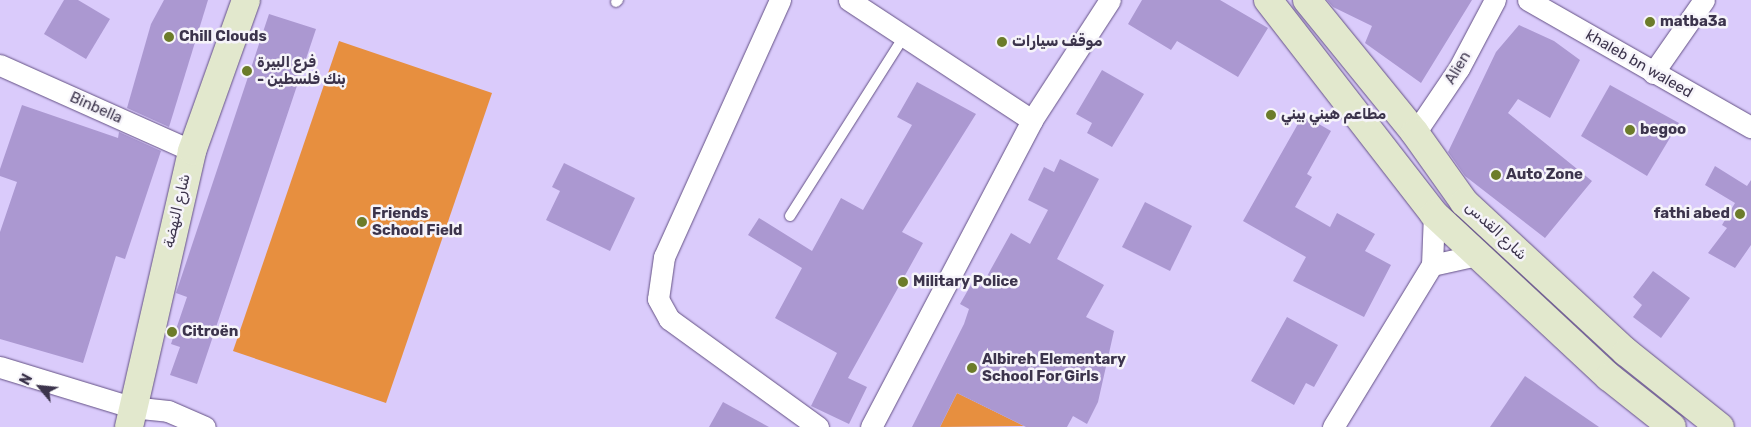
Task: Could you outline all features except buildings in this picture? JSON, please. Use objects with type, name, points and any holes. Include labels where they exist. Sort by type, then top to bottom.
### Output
[{"type":"main road","name":"شارع النهضة","points":[[130,417],[192,151],[246,0]]},
{"type":"main road","name":"شارع القدس","points":[[1268,0],[1434,214],[1609,377],[1672,427]]},
{"type":"main road","name":"شارع القدس","points":[[1307,0],[1415,133],[1464,202],[1626,352],[1720,427]]},
{"type":"main road","points":[[1394,160],[1415,133]]},
{"type":"street","points":[[780,0],[664,257],[658,299],[669,319],[818,427]]},
{"type":"street","points":[[849,0],[1032,120]]},
{"type":"street","points":[[871,427],[1032,120],[1110,0]]},
{"type":"street","name":"Alien","points":[[1415,133],[1459,68],[1495,0]]},
{"type":"street","name":"khaleb bn waleed","points":[[1528,0],[1751,127]]},
{"type":"street","points":[[1654,73],[1704,0]]},
{"type":"street","name":"Binbella","points":[[0,65],[192,151]]},
{"type":"street","points":[[1333,427],[1432,265],[1434,214]]},
{"type":"street","points":[[1432,265],[1477,255]]},
{"type":"street","points":[[0,367],[130,417],[168,411],[205,427]]},
{"type":"lane","points":[[790,216],[905,36]]},
{"type":"shaded area","name":"Friends School Field","points":[[339,41],[492,93],[386,403],[233,351]]},
{"type":"shaded area","points":[[957,393],[1024,426],[940,427]]},
{"type":"place","name":"matba3a","points":[[1650,22]]},
{"type":"place","name":"Chill Clouds","points":[[169,37]]},
{"type":"place","name":"موقف سيارات","points":[[1002,42]]},
{"type":"place","name":"فرع البيرة - بنك فلسطين","points":[[247,71]]},
{"type":"place","name":"مطاعم هيني بيني","points":[[1271,115]]},
{"type":"place","name":"begoo","points":[[1630,130]]},
{"type":"place","name":"Auto Zone","points":[[1496,175]]},
{"type":"place","name":"fathi abed","points":[[1740,214]]},
{"type":"place","name":"Friends School Field","points":[[362,222]]},
{"type":"place","name":"Military Police","points":[[903,282]]},
{"type":"place","name":"Citroën","points":[[172,332]]},
{"type":"place","name":"Albireh Elementary School For Girls","points":[[972,368]]}]
